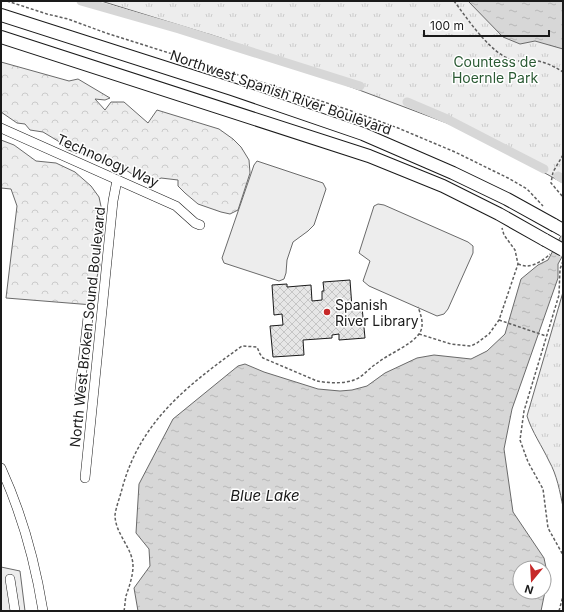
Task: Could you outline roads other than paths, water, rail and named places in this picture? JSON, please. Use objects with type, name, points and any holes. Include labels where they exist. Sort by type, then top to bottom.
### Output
[{"type":"main road","name":"Northwest Spanish River Boulevard","points":[[1,15],[232,89],[363,134],[482,187],[558,227]]},
{"type":"main road","points":[[1,37],[356,151],[444,186],[499,214],[563,250]]},
{"type":"main road","points":[[356,151],[363,134]]},
{"type":"main road","points":[[369,156],[376,139]]},
{"type":"street","name":"Technology Way","points":[[1,128],[176,206],[195,223],[200,225]]},
{"type":"street","name":"North West Broken Sound Boulevard","points":[[85,478],[113,201],[117,180]]},
{"type":"street","points":[[88,317],[79,394],[94,392]]},
{"type":"street","points":[[1,468],[13,495],[26,533],[35,567],[43,611]]},
{"type":"street","points":[[10,579],[15,611]]},
{"type":"water","points":[[468,1],[563,1],[563,49],[535,41],[520,44],[503,37]]},
{"type":"water","name":"Blue Lake","points":[[563,232],[563,255],[558,264],[558,278],[512,409],[504,449],[513,512],[544,560],[512,560],[512,600],[543,600],[541,611],[138,611],[134,588],[150,566],[149,549],[136,533],[139,484],[173,419],[238,366],[245,364],[264,372],[318,389],[340,391],[352,390],[367,386],[385,373],[417,358],[434,355],[471,359],[487,351],[505,334],[521,279],[538,265],[548,260]]},
{"type":"waterway","points":[[81,1],[179,29],[360,86]]},
{"type":"waterway","points":[[407,102],[447,119],[544,169]]},
{"type":"waterway","points":[[558,176],[563,179]]},
{"type":"place","name":"Spanish River Library","points":[[327,312]]},
{"type":"park label","name":"Countess de Hoernle Park","points":[[495,70]]}]
